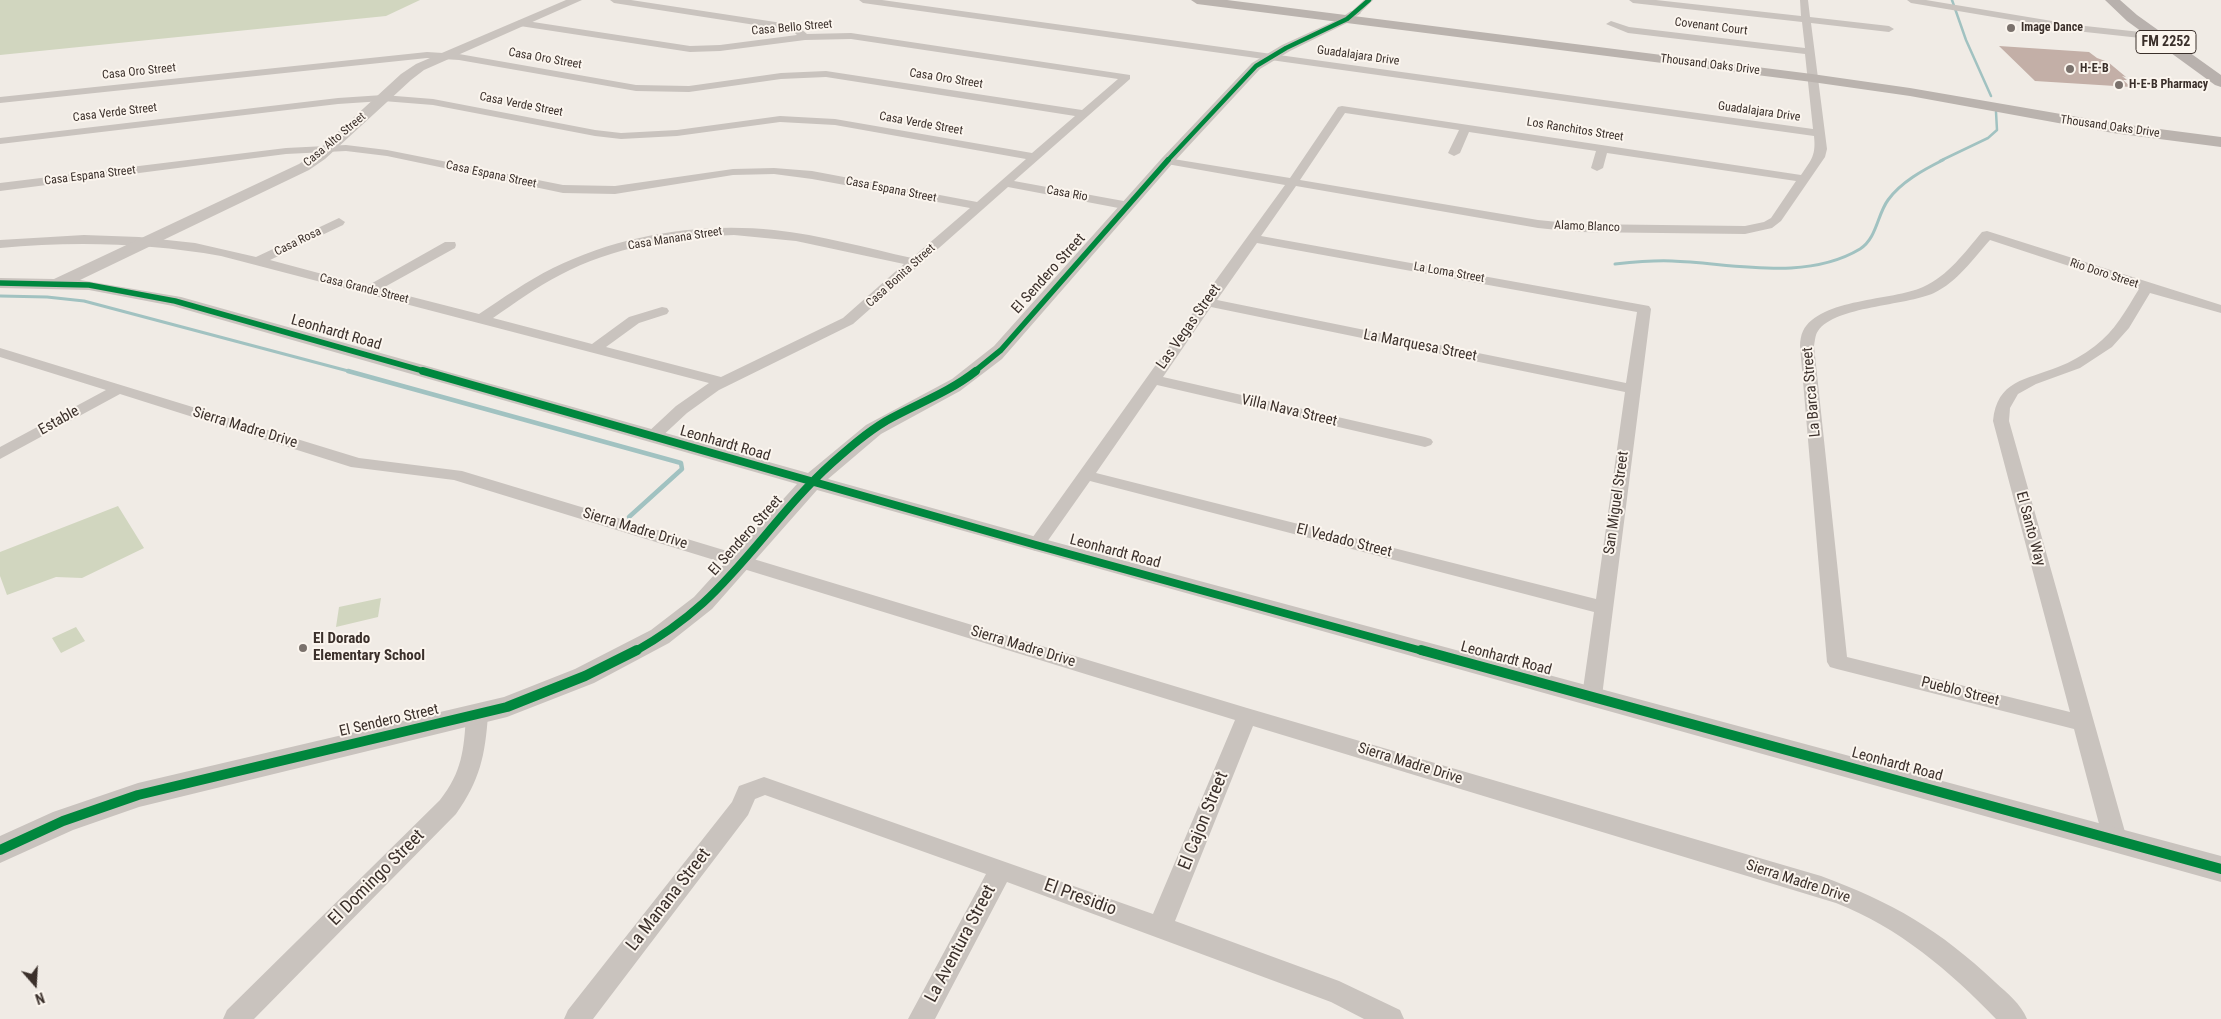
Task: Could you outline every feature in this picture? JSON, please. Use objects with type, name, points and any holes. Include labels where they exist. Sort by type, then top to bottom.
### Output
[{"type":"main road","name":"Thousand Oaks Drive","points":[[1196,0],[1357,11]]},
{"type":"main road","name":"Thousand Oaks Drive","points":[[1249,0],[1357,11],[1812,74],[1905,83],[2088,116],[2221,133]]},
{"type":"main road","name":"FM 2252","points":[[2112,0],[2221,82]]},
{"type":"main road","name":"Thousand Oaks Drive","points":[[1812,74],[2105,127],[2221,142]]},
{"type":"street","name":"Casa Alto Street","points":[[59,283],[295,172],[330,148],[412,72],[576,0]]},
{"type":"street","points":[[614,0],[782,26],[797,30],[806,37]]},
{"type":"street","name":"Guadalajara Drive","points":[[863,0],[1819,133]]},
{"type":"street","points":[[1633,0],[1889,29]]},
{"type":"street","name":"Alamo Blanco","points":[[1167,161],[1562,227],[1745,230],[1768,225],[1775,221],[1819,157],[1821,141],[1804,0]]},
{"type":"street","points":[[1911,0],[2076,28],[2159,37]]},
{"type":"street","name":"El Sendero Street","points":[[0,850],[63,821],[147,792],[507,708],[552,691],[634,651],[702,604],[743,561],[812,482],[864,436],[879,426],[953,387],[979,370],[1000,350],[1167,161],[1256,66],[1357,11]]},
{"type":"street","name":"Casa Bello Street","points":[[520,24],[680,48],[720,48],[806,37],[842,36],[873,38],[1126,77]]},
{"type":"street","name":"Covenant Court","points":[[1611,24],[1628,30],[1810,52]]},
{"type":"street","name":"Casa Oro Street","points":[[0,100],[402,56],[445,56],[656,89],[689,88],[792,75],[837,75],[1084,114]]},
{"type":"street","name":"Casa Bonita Street","points":[[652,437],[670,419],[722,382],[825,335],[848,322],[1126,77]]},
{"type":"street","name":"Casa Verde Street","points":[[0,141],[338,101],[383,98],[433,102],[595,133],[621,136],[677,133],[768,120],[814,120],[1035,157]]},
{"type":"street","name":"Los Ranchitos Street","points":[[1342,108],[1804,179]]},
{"type":"street","name":"Las Vegas Street","points":[[1036,545],[1206,302],[1293,182],[1342,108]]},
{"type":"street","points":[[1454,153],[1466,127]]},
{"type":"street","name":"Casa Espana Street","points":[[0,187],[286,151],[330,148],[361,149],[387,153],[563,189],[615,190],[732,172],[774,171],[812,175],[980,206]]},
{"type":"street","points":[[1597,168],[1603,148]]},
{"type":"street","name":"Casa Rio","points":[[1005,183],[1129,206]]},
{"type":"street","name":"Casa Rosa","points":[[256,262],[339,222]]},
{"type":"street","name":"Casa Manana Street","points":[[480,320],[543,280],[578,262],[627,246],[694,234],[730,231],[773,234],[916,263]]},
{"type":"street","name":"Rio Doro Street","points":[[1987,235],[2221,309]]},
{"type":"street","name":"La Barca Street","points":[[1837,662],[1807,346],[1809,332],[1816,323],[1829,315],[1846,309],[1884,303],[1929,290],[1952,276],[1987,235]]},
{"type":"street","name":"La Loma Street","points":[[1253,238],[1644,309]]},
{"type":"street","name":"Casa Grande Street","points":[[0,244],[90,239],[146,241],[190,246],[369,290],[722,382]]},
{"type":"street","points":[[369,290],[450,245]]},
{"type":"street","name":"Leonhardt Road","points":[[0,283],[59,283],[115,288],[162,298],[1036,545],[2221,869]]},
{"type":"street","name":"El Santo Way","points":[[2115,839],[2000,413],[2003,401],[2007,395],[2020,385],[2064,370],[2088,358],[2107,344],[2118,334],[2147,287]]},
{"type":"street","name":"La Marquesa Street","points":[[1206,302],[1633,389]]},
{"type":"street","name":"San Miguel Street","points":[[1592,696],[1602,606],[1644,309]]},
{"type":"street","points":[[594,349],[634,320],[645,314],[662,311]]},
{"type":"street","name":"Sierra Madre Drive","points":[[0,352],[357,462],[390,468],[456,475],[1247,716],[1821,887],[1866,904],[1911,929],[1933,944],[1991,994],[2013,1017]]},
{"type":"street","name":"Villa Nava Street","points":[[1153,379],[1425,442]]},
{"type":"street","name":"Estable","points":[[0,454],[119,388]]},
{"type":"street","name":"El Vedado Street","points":[[1085,475],[1602,606]]},
{"type":"street","name":"Pueblo Street","points":[[1837,662],[2083,723]]},
{"type":"street","name":"El Domingo Street","points":[[236,1019],[448,807],[462,790],[474,760],[477,714]]},
{"type":"street","name":"El Cajon Street","points":[[1160,927],[1247,716]]},
{"type":"street","name":"El Presidio","points":[[764,786],[1001,868],[1339,993],[1390,1019]]},
{"type":"street","name":"La Manana Street","points":[[577,1019],[740,808],[747,793],[764,786]]},
{"type":"street","name":"La Aventura Street","points":[[922,1019],[1001,868]]},
{"type":"green space","points":[[0,0],[420,0],[386,16],[0,55]]},
{"type":"green space","points":[[118,506],[144,548],[82,578],[56,577],[7,595],[0,576],[0,552]]},
{"type":"green space","points":[[381,598],[378,617],[336,627],[339,607]]},
{"type":"green space","points":[[76,627],[85,641],[61,653],[52,638]]},
{"type":"building","name":"H-E-B","points":[[1999,46],[2089,52],[2097,58],[2108,62],[2126,77],[2122,76],[2127,80],[2123,80],[2131,87],[2035,81]]},
{"type":"waterway","points":[[1952,0],[1966,40],[1991,96]]},
{"type":"waterway","points":[[1940,161],[1988,138],[1997,130],[1996,112]]},
{"type":"waterway","points":[[1615,264],[1665,261],[1743,267],[1792,268],[1816,265],[1839,259],[1866,244],[1873,233],[1884,206],[1899,188],[1920,172],[1943,160]]},
{"type":"waterway","points":[[0,296],[47,297],[84,301],[352,372]]},
{"type":"waterway","points":[[348,371],[681,463],[682,469],[629,517]]},
{"type":"cycle path","points":[[0,850],[63,821],[138,795],[507,707],[585,676],[636,651],[683,620],[703,603],[824,470],[863,437],[884,422],[959,383],[1001,350],[1167,161],[1256,66],[1286,48],[1347,19],[1369,0]]},
{"type":"cycle path","points":[[0,283],[89,285],[175,301],[1036,545],[2221,869]]},
{"type":"place","name":"Image Dance","points":[[2011,28]]},
{"type":"place","name":"H-E-B","points":[[2070,69]]},
{"type":"place","name":"H-E-B Pharmacy","points":[[2119,85]]},
{"type":"place","name":"El Dorado Elementary School","points":[[303,648]]}]
